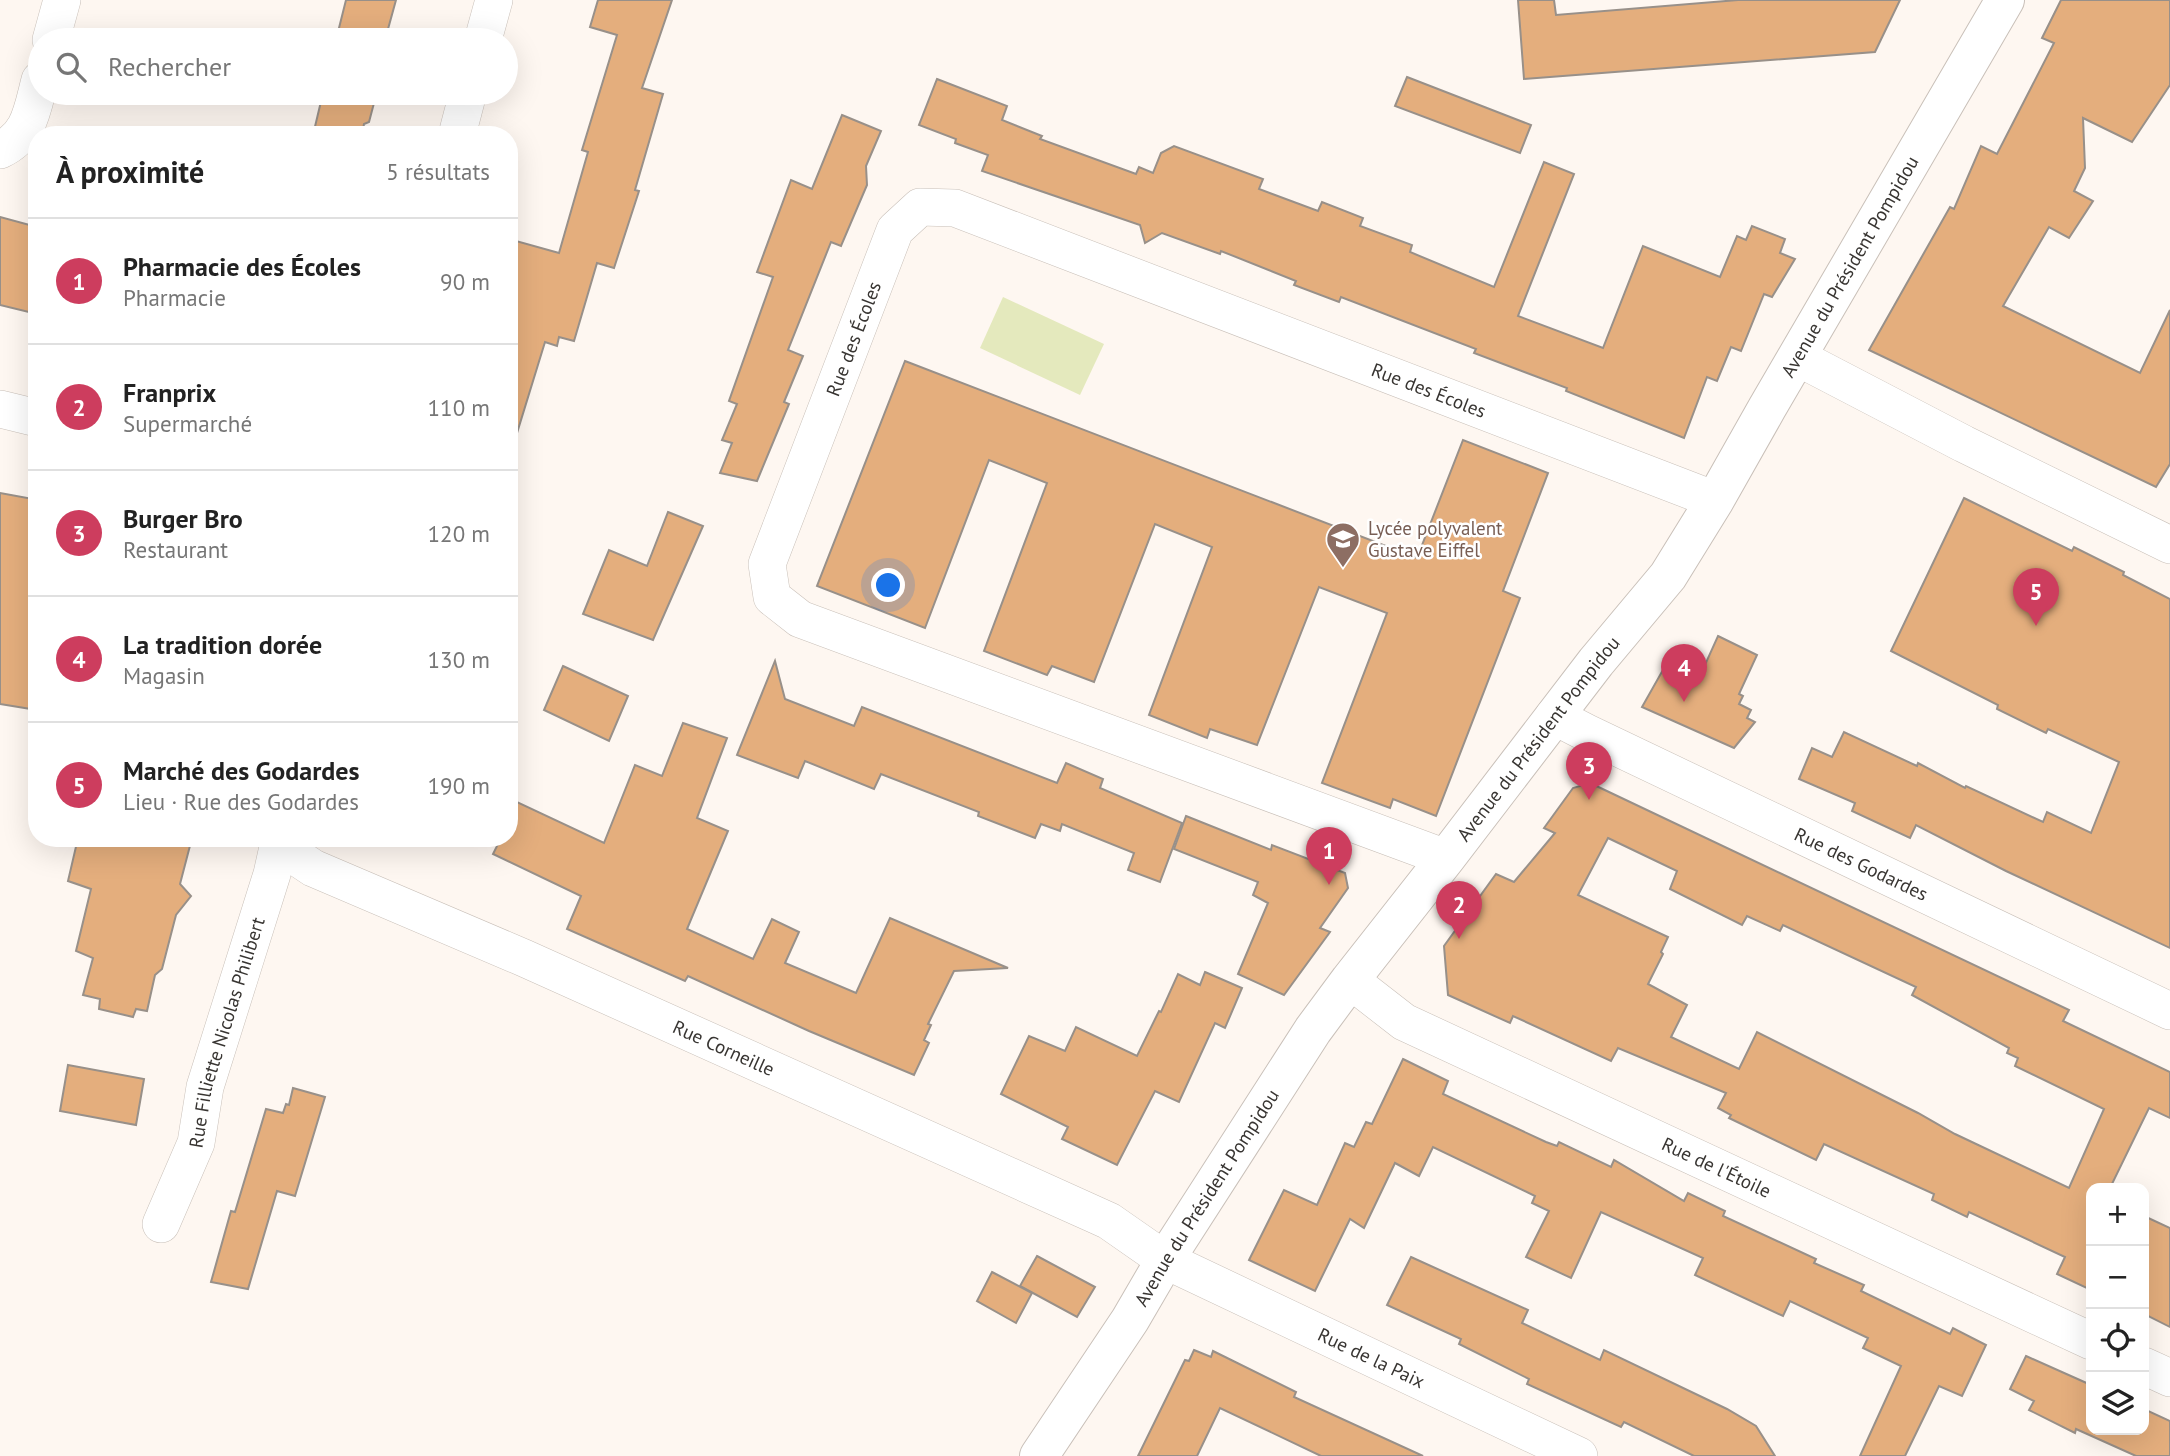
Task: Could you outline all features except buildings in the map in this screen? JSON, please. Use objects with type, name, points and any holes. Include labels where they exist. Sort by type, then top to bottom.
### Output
[{"type":"street","points":[[54,28],[62,0]]},
{"type":"street","points":[[486,28],[494,0]]},
{"type":"street","name":"Avenue du Président Pompidou","points":[[1039,1456],[1134,1313],[1165,1260],[1314,1030],[1554,716],[1668,576],[1716,500],[2005,0]]},
{"type":"street","points":[[0,150],[13,144],[28,125],[33,105]]},
{"type":"street","points":[[459,126],[465,105]]},
{"type":"street","name":"Rue des Écoles","points":[[1446,858],[800,620],[772,597],[766,564],[895,230],[920,207],[955,208],[1716,500]]},
{"type":"street","points":[[1797,357],[1964,444],[2170,545]]},
{"type":"street","points":[[0,409],[28,416]]},
{"type":"street","name":"Rue des Godardes","points":[[1554,716],[2170,1011]]},
{"type":"street","name":"Rue Filliette Nicolas Philibert","points":[[161,1224],[196,1143],[205,1087],[278,847]]},
{"type":"street","name":"Rue Corneille","points":[[287,847],[313,868],[524,958],[1109,1222],[1165,1260]]},
{"type":"street","name":"Rue de l'Étoile","points":[[1350,980],[1405,1022],[2086,1339]]},
{"type":"street","name":"Rue de la Paix","points":[[1165,1260],[1579,1456]]},
{"type":"street","points":[[2149,1368],[2170,1378]]},
{"type":"green space","points":[[1003,297],[1104,344],[1080,395],[980,348]]},
{"type":"place","name":"Lycée polyvalent Gustave Eiffel","points":[[1343,569]]},
{"type":"place","name":"Marché des Godardes","points":[[2036,626]]},
{"type":"place","name":"La tradition dorée","points":[[1684,702]]},
{"type":"place","name":"Burger Bro","points":[[1589,800]]},
{"type":"place","name":"Pharmacie des Écoles","points":[[1329,885]]},
{"type":"place","name":"Franprix","points":[[1459,939]]}]
